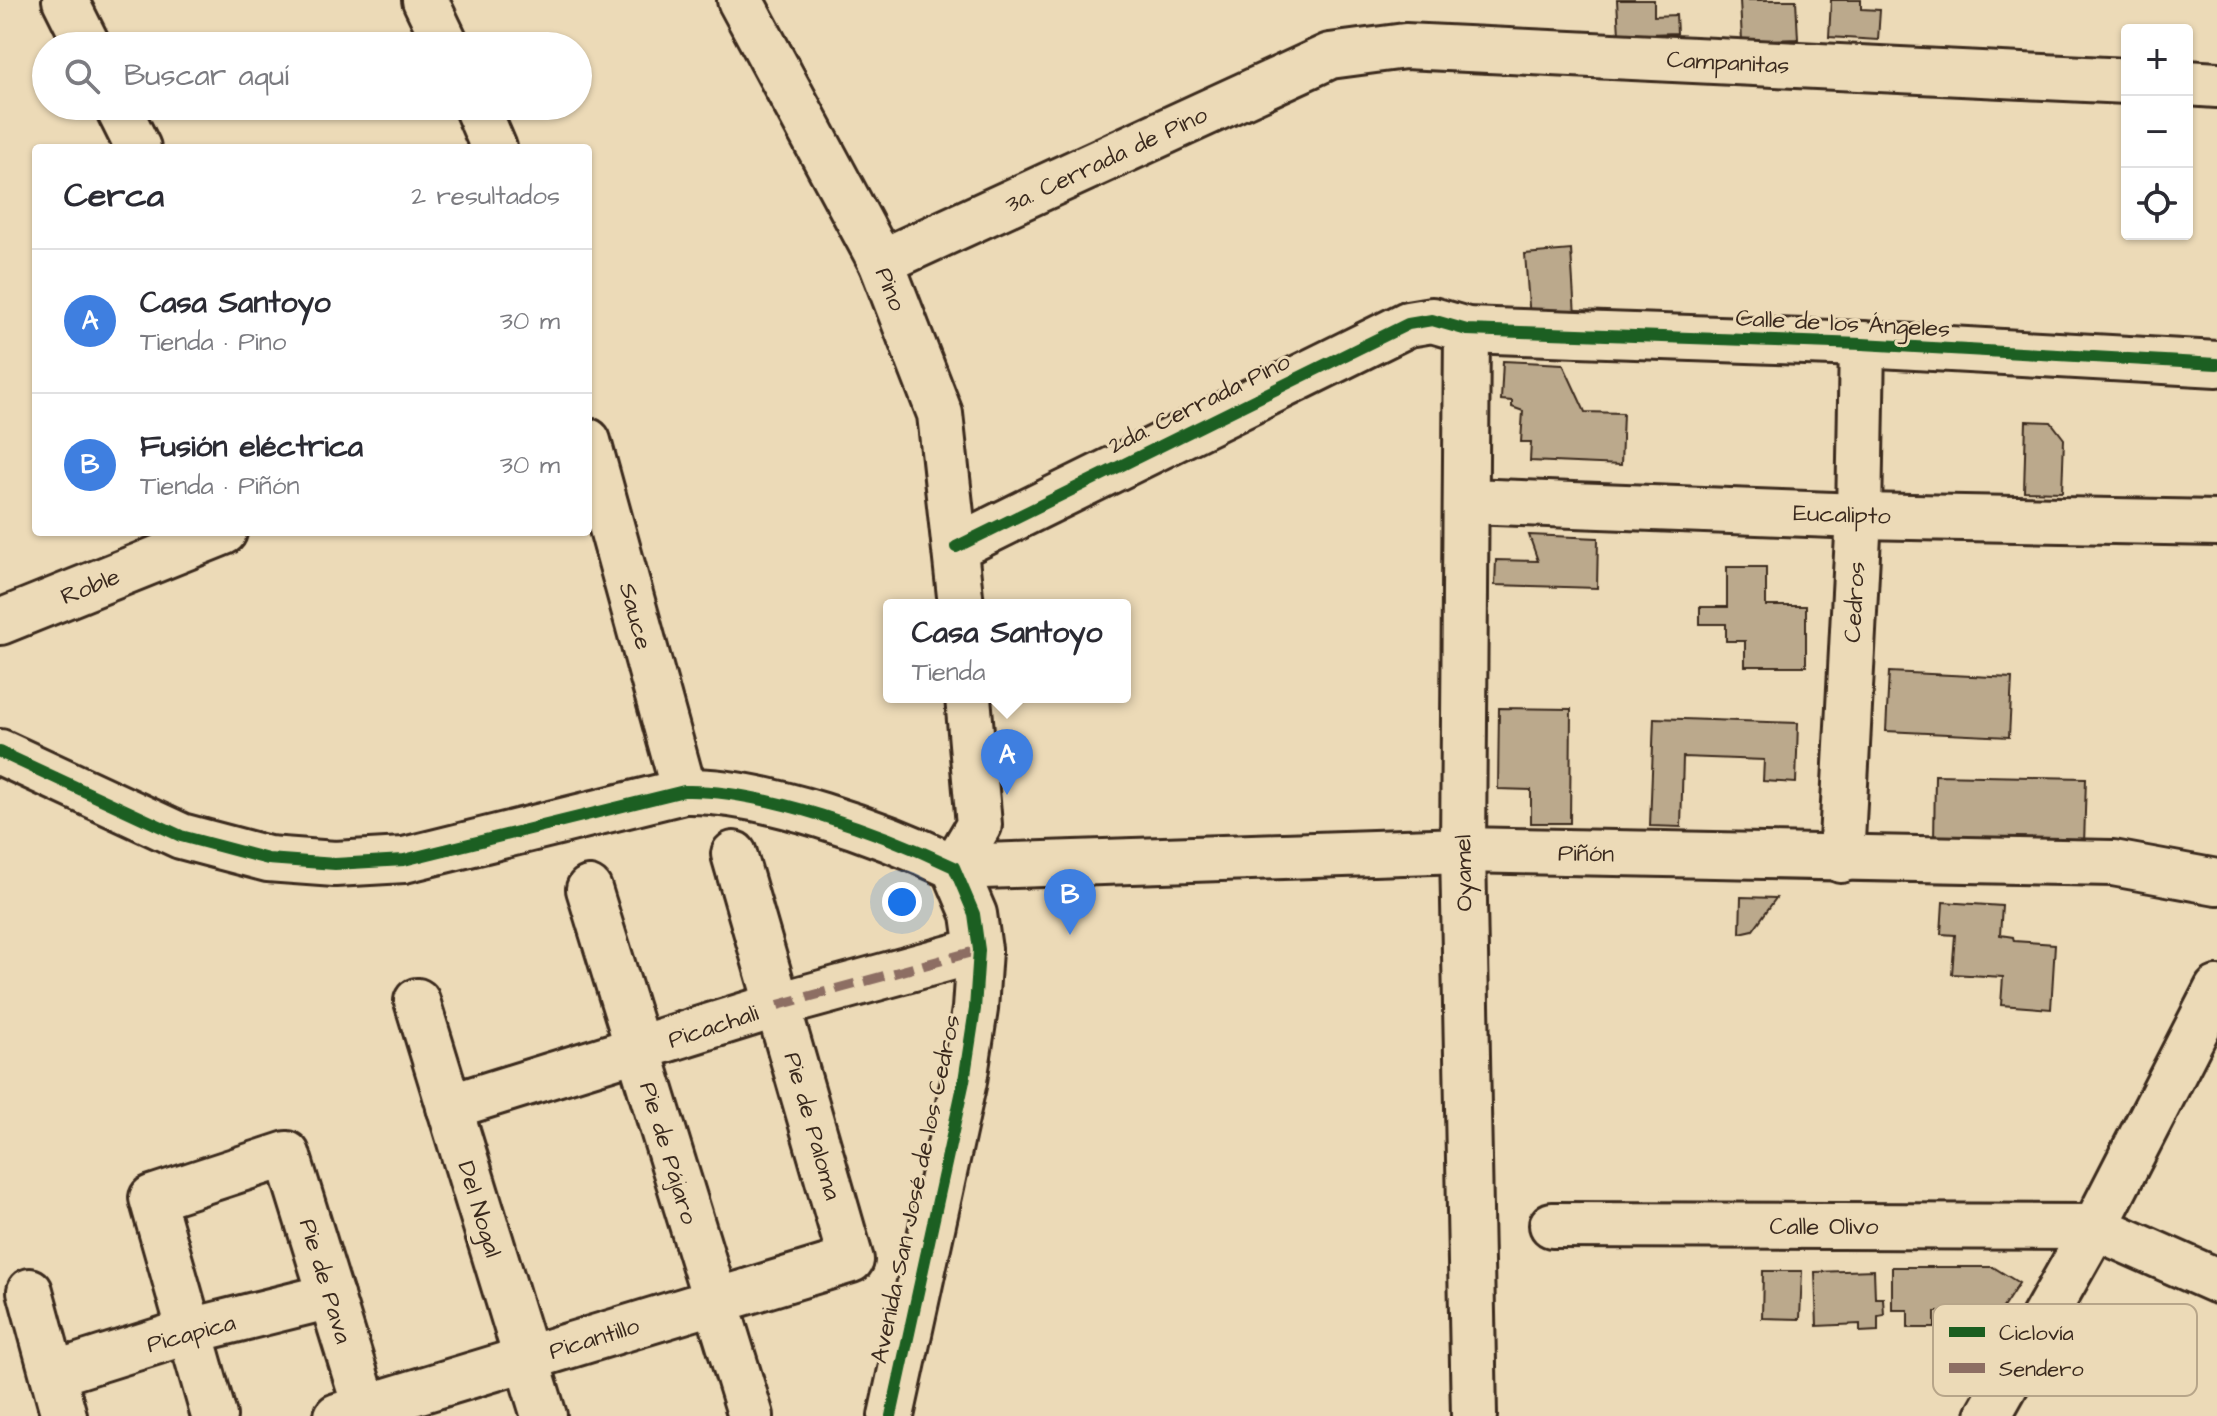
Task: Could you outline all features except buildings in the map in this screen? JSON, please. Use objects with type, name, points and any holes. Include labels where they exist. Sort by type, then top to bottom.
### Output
[{"type":"street","points":[[65,0],[81,32]]},
{"type":"street","points":[[425,0],[440,32]]},
{"type":"street","name":"Pino","points":[[740,0],[881,262],[940,414],[960,599]]},
{"type":"street","name":"Campanitas","points":[[1330,56],[1405,46],[2121,81]]},
{"type":"street","name":"3a. Cerrada de Pino","points":[[881,262],[1330,56]]},
{"type":"street","points":[[2193,83],[2217,85]]},
{"type":"street","points":[[124,120],[136,144]]},
{"type":"street","points":[[482,120],[492,144]]},
{"type":"street","name":"2da. Cerrada Pino","points":[[956,547],[1408,324],[1432,320],[1467,330]]},
{"type":"street","name":"Calle de los Ángeles","points":[[1467,330],[1862,344],[2217,364]]},
{"type":"street","name":"Oyamel","points":[[1467,330],[1463,850],[1474,1416]]},
{"type":"street","name":"Cedros","points":[[1841,860],[1859,516],[1862,344]]},
{"type":"street","name":"Sauce","points":[[592,456],[684,791]]},
{"type":"street","name":"Eucalipto","points":[[1467,501],[1859,516],[2217,523]]},
{"type":"street","name":"Roble","points":[[0,622],[214,536]]},
{"type":"street","points":[[0,752],[181,836],[268,859],[335,864],[404,860],[684,791],[717,790],[862,829],[954,867],[979,825],[969,703]]},
{"type":"street","name":"Piñón","points":[[954,867],[1463,850],[1841,860],[2113,863],[2217,882]]},
{"type":"street","name":"Pie de Paloma","points":[[734,854],[851,1260]]},
{"type":"street","name":"Avenida San José de los Cedros","points":[[891,1416],[964,1081],[975,1009],[979,950],[974,914],[954,867]]},
{"type":"street","name":"Pie de Pájaro","points":[[589,889],[751,1416]]},
{"type":"street","name":"Picachali","points":[[449,1107],[778,1005],[979,950]]},
{"type":"street","points":[[2051,1304],[2095,1227],[2217,989]]},
{"type":"street","name":"Del Nogal","points":[[417,1001],[544,1416]]},
{"type":"street","name":"Pie de Pava","points":[[190,1331],[152,1198],[287,1154],[331,1296],[357,1413]]},
{"type":"street","name":"Calle Olivo","points":[[1552,1225],[2095,1227]]},
{"type":"street","points":[[2095,1227],[2217,1281]]},
{"type":"street","name":"Picantillo","points":[[357,1413],[851,1260]]},
{"type":"street","points":[[30,1291],[64,1416]]},
{"type":"street","name":"Picapica","points":[[53,1374],[190,1331],[331,1296]]},
{"type":"street","points":[[190,1331],[214,1416]]},
{"type":"street","points":[[1988,1416],[1999,1396]]},
{"type":"marked path","points":[[778,1005],[979,950]]},
{"type":"cycle path","points":[[956,547],[1408,324],[1432,320],[1467,330],[1862,344],[2217,364]]},
{"type":"cycle path","points":[[0,752],[181,836],[268,859],[335,864],[404,860],[684,791],[715,792],[785,805],[858,827],[954,867],[974,914],[979,950],[975,1009],[964,1081],[891,1416]]},
{"type":"place","name":"Casa Santoyo","points":[[1007,795]]},
{"type":"place","name":"Fusión eléctrica","points":[[1070,935]]}]
